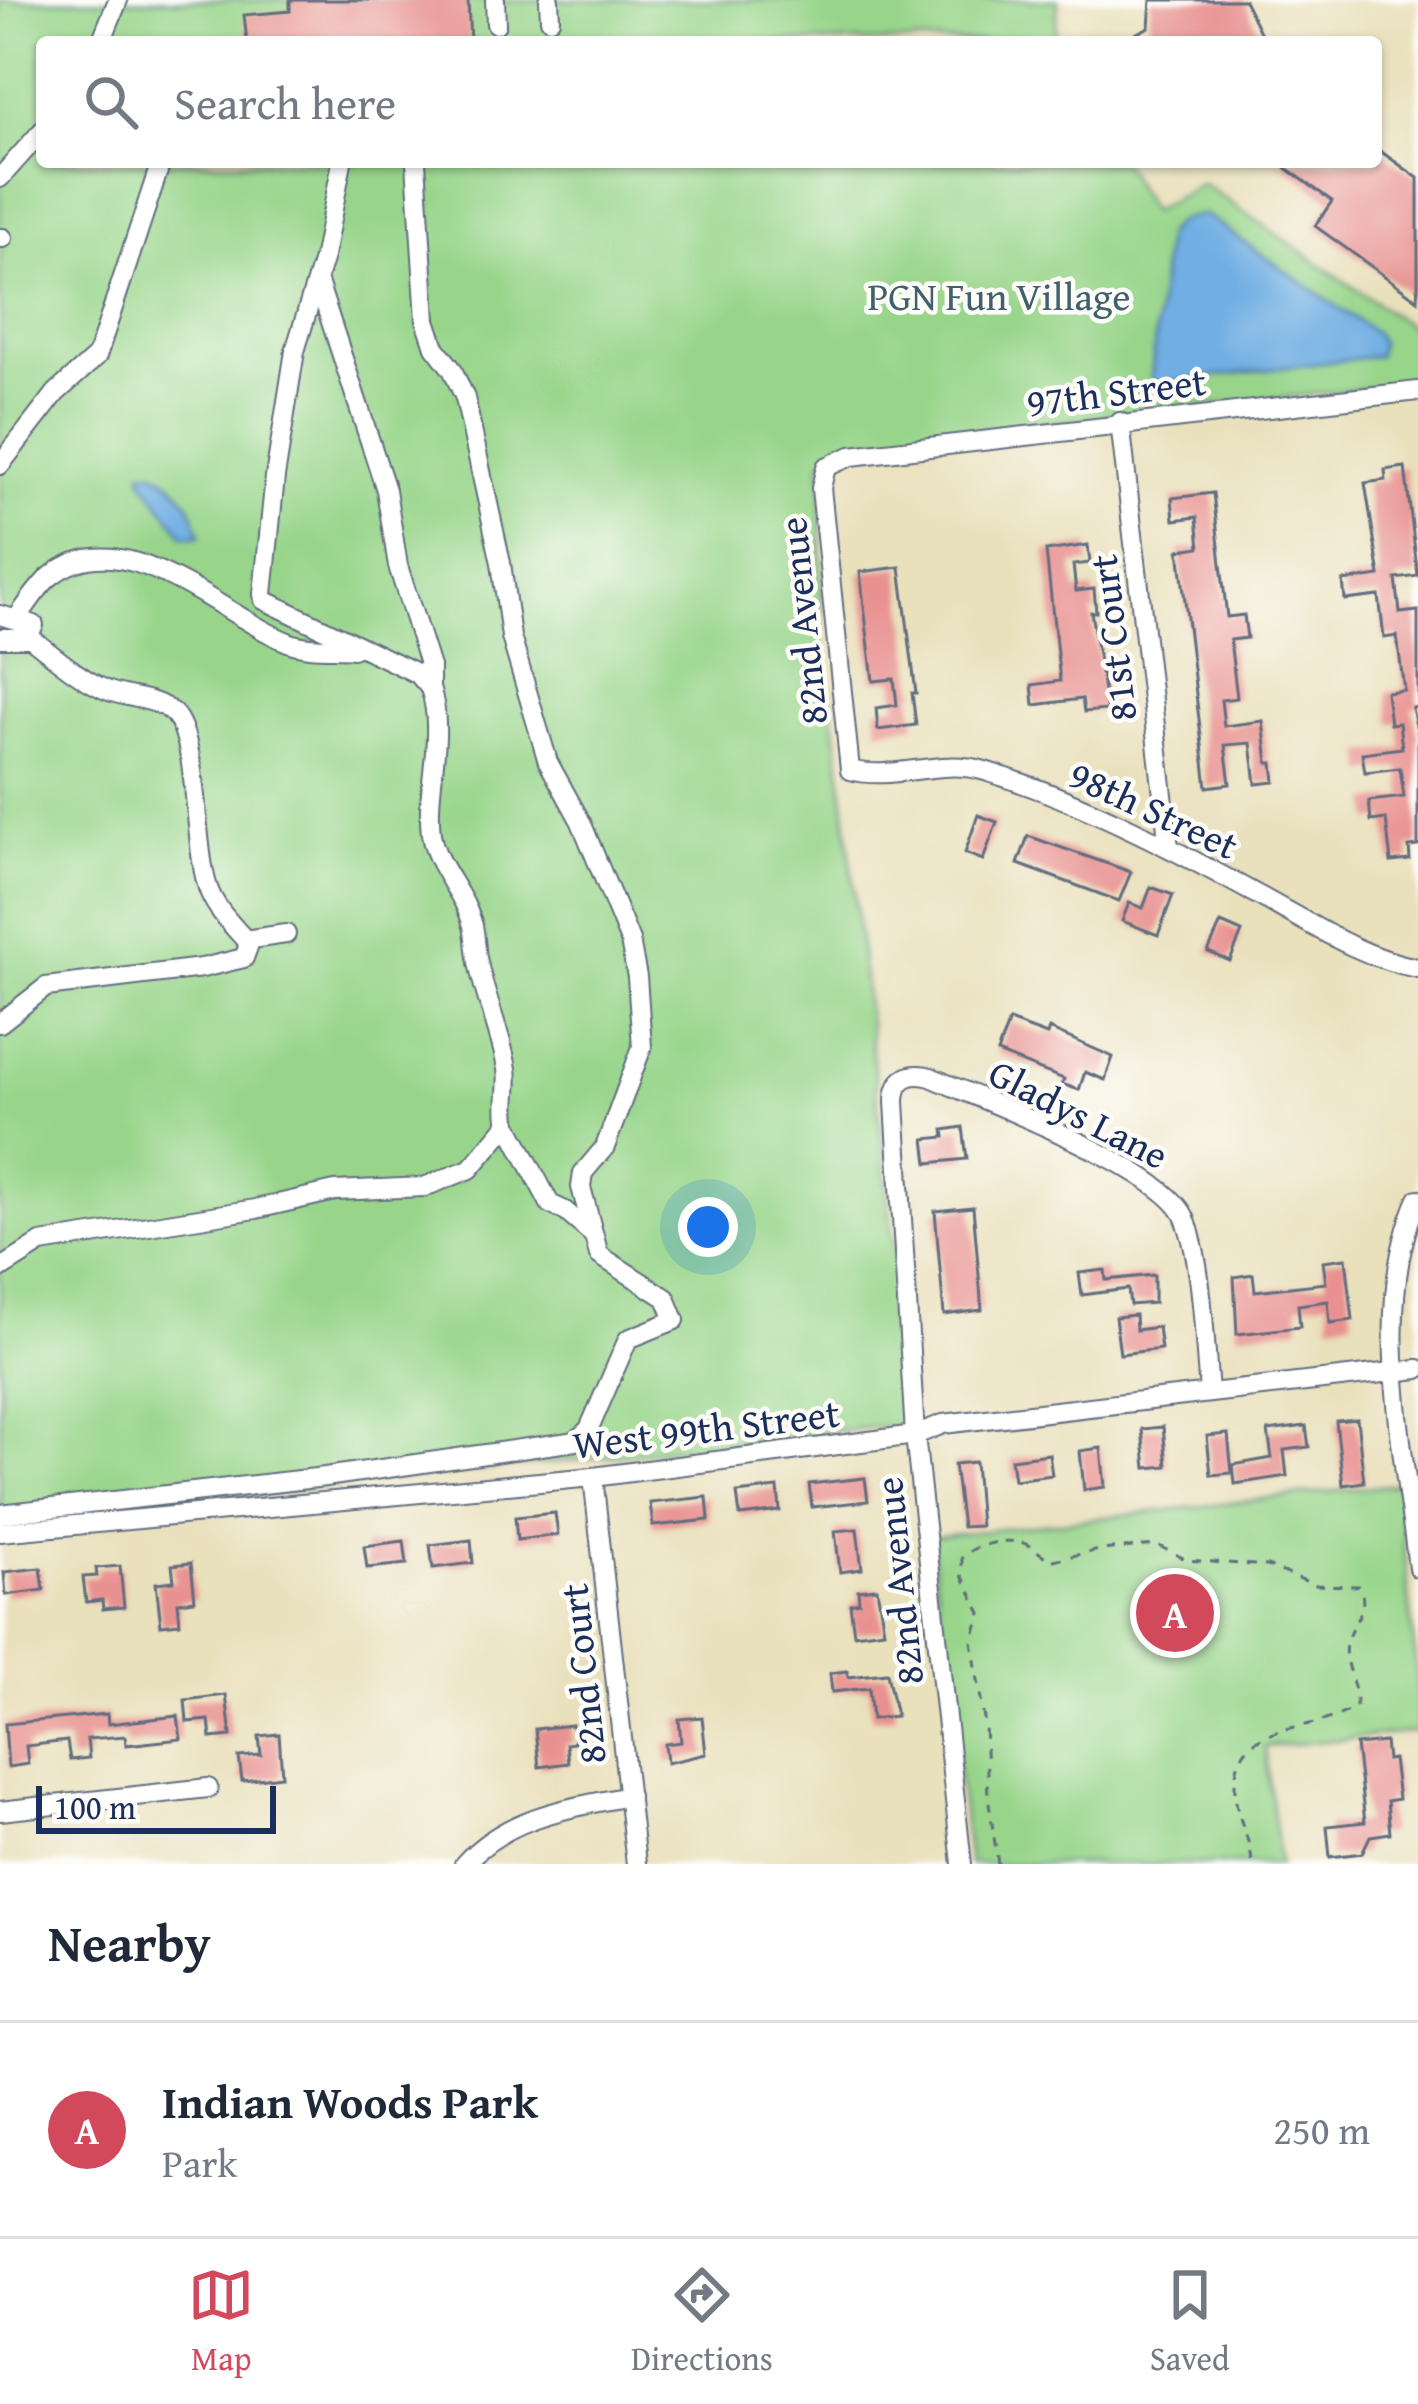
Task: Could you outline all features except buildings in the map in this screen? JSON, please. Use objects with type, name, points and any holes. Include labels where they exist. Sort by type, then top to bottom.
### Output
[{"type":"street","points":[[103,36],[118,0]]},
{"type":"street","points":[[495,0],[496,24]]},
{"type":"street","points":[[0,178],[36,138]]},
{"type":"street","points":[[0,466],[56,393],[97,356],[159,168]]},
{"type":"street","points":[[342,168],[295,351],[274,477],[262,594],[265,600],[426,677]]},
{"type":"street","points":[[0,1514],[325,1477],[576,1441],[589,1429],[628,1339],[675,1320],[666,1298],[599,1255],[580,1187],[584,1173],[605,1147],[642,1047],[634,959],[581,822],[548,762],[511,637],[501,562],[465,398],[435,347],[426,320],[416,168]]},
{"type":"street","points":[[0,1269],[40,1243],[256,1209],[335,1191],[424,1186],[470,1168],[494,1140],[506,1115],[503,1045],[477,960],[472,925],[437,857],[430,831],[430,772],[437,721],[398,566],[386,490],[317,279]]},
{"type":"street","name":"97th Street","points":[[826,467],[850,456],[1418,391]]},
{"type":"street","name":"81st Court","points":[[1120,422],[1169,847]]},
{"type":"street","name":"82nd Avenue","points":[[826,467],[821,488],[850,770]]},
{"type":"street","points":[[28,636],[34,626],[8,617],[50,577],[77,561],[119,558],[166,575],[291,644],[364,650]]},
{"type":"street","points":[[0,638],[28,636],[110,692],[160,704],[175,714],[192,774],[210,894],[249,944]]},
{"type":"street","name":"98th Street","points":[[850,770],[872,776],[942,765],[984,770],[1169,847],[1361,950],[1418,968]]},
{"type":"street","points":[[0,1023],[46,987],[202,968],[244,958],[251,939],[286,934]]},
{"type":"street","name":"Gladys Lane","points":[[903,1078],[913,1074],[931,1077],[1139,1172],[1176,1200],[1193,1242],[1209,1391]]},
{"type":"street","name":"82nd Avenue","points":[[903,1078],[895,1102],[915,1435],[962,1864]]},
{"type":"street","points":[[506,1115],[550,1204],[596,1237]]},
{"type":"street","points":[[1418,1199],[1401,1237],[1395,1371],[1418,1568]]},
{"type":"street","name":"West 99th Street","points":[[0,1532],[593,1477],[915,1435],[943,1424],[1418,1369]]},
{"type":"street","name":"82nd Court","points":[[593,1477],[636,1864]]},
{"type":"street","points":[[0,1811],[208,1788]]},
{"type":"street","points":[[464,1864],[508,1828],[542,1814],[628,1796]]},
{"type":"path","points":[[998,1864],[972,1641],[981,1613],[962,1567],[966,1552],[975,1547],[1013,1542],[1024,1543],[1053,1560],[1156,1545],[1187,1560],[1268,1566],[1316,1585],[1359,1586],[1364,1604],[1345,1652],[1356,1705],[1333,1718],[1271,1732],[1248,1746],[1239,1760],[1234,1782],[1237,1813],[1248,1832],[1252,1864]]},
{"type":"green space","name":"PGN Fun Village","points":[[0,0],[1058,0],[1055,36],[36,36],[36,168],[1125,168],[1151,212],[1202,183],[1418,332],[1418,383],[892,440],[844,448],[821,463],[822,638],[910,1393],[903,1424],[0,1523]]},
{"type":"green space","points":[[1398,1484],[1418,1732],[1265,1747],[1279,1864],[969,1864],[931,1537]]},
{"type":"water","points":[[1205,215],[1374,332],[1380,342],[1378,356],[1154,384],[1165,236],[1182,220]]},
{"type":"water","points":[[151,471],[184,497],[200,536],[184,536],[144,482],[142,472]]},
{"type":"place","name":"Indian Woods Park","points":[[1175,1613]]}]
